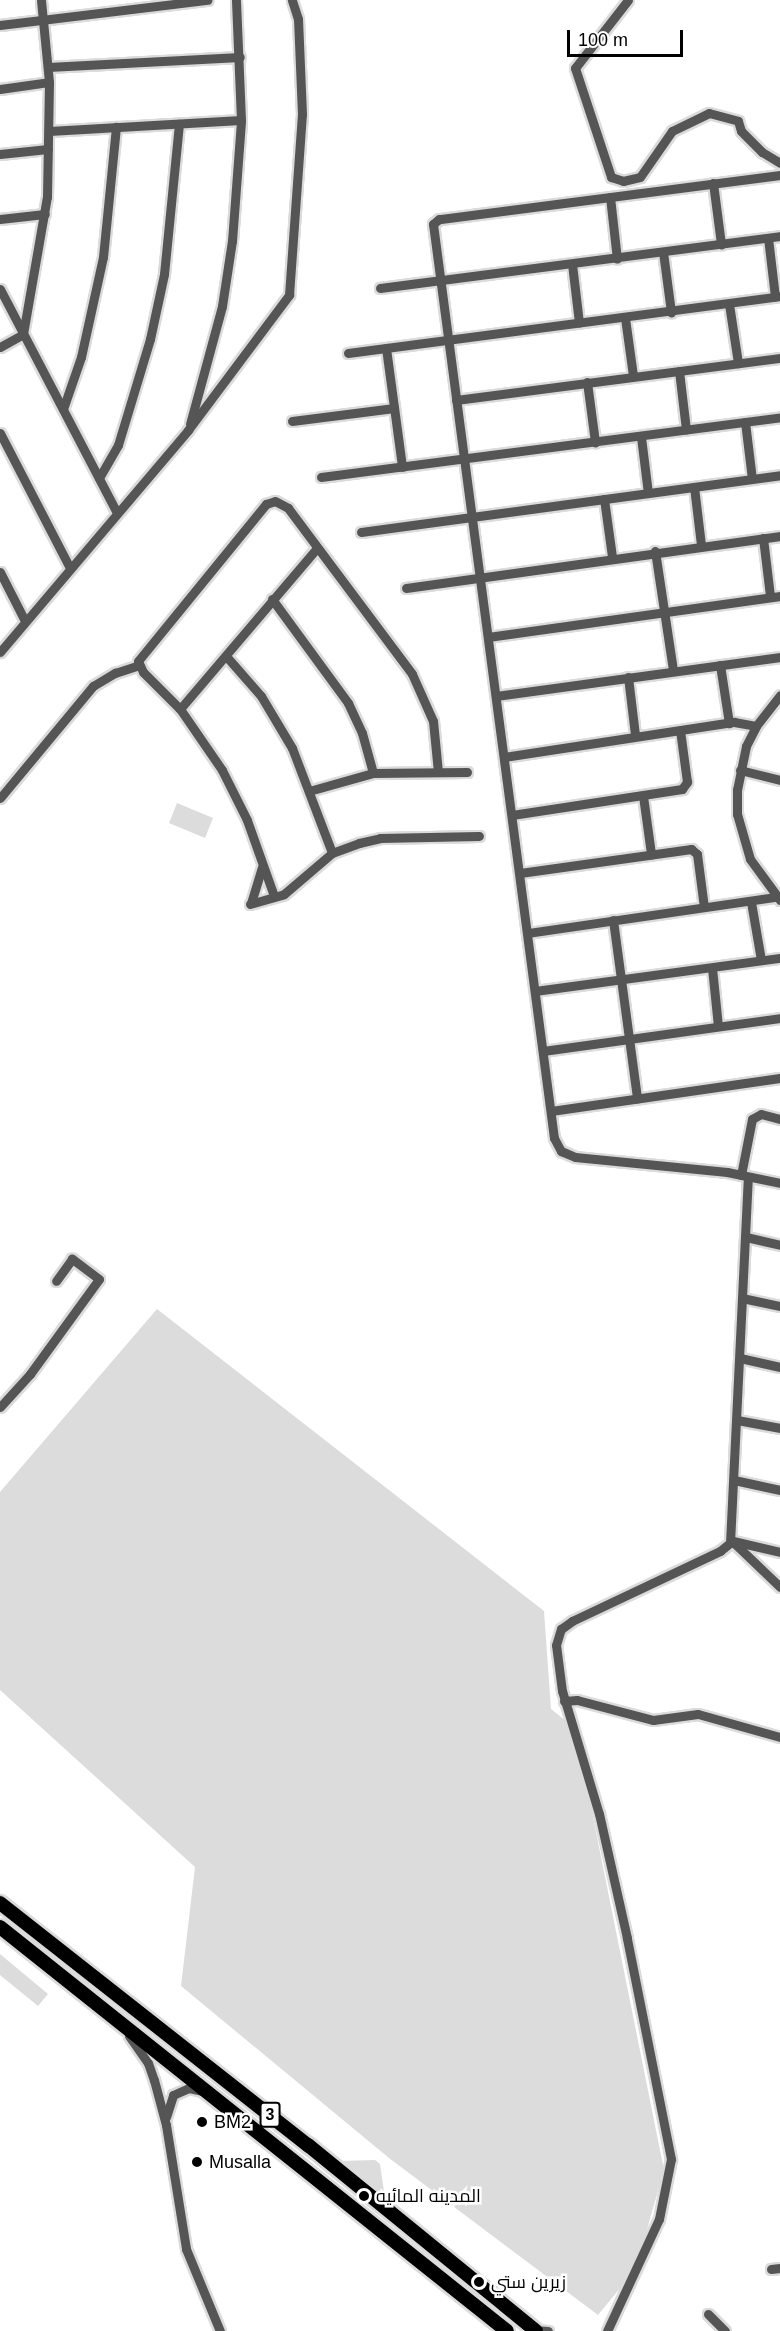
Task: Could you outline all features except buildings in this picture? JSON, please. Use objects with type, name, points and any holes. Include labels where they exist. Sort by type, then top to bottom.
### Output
[{"type":"highway","name":"3","points":[[0,1903],[539,2331]]},
{"type":"highway","points":[[1,1927],[13,1913]]},
{"type":"highway","name":"3","points":[[1,1927],[507,2331]]},
{"type":"highway","points":[[335,2192],[342,2173]]},
{"type":"street","points":[[23,334],[45,214],[49,82],[41,0]]},
{"type":"street","points":[[0,25],[207,0]]},
{"type":"street","points":[[188,430],[222,306],[239,179],[240,57],[236,0]]},
{"type":"street","points":[[0,652],[116,511],[188,430],[289,295],[302,114],[298,19],[292,0]]},
{"type":"street","points":[[628,0],[575,68],[611,177],[626,181],[640,177],[672,131],[709,113],[738,121],[741,131],[762,152],[780,163]]},
{"type":"street","points":[[48,67],[240,57]]},
{"type":"street","points":[[0,89],[49,82]]},
{"type":"street","points":[[49,131],[241,120]]},
{"type":"street","points":[[99,478],[111,464],[118,445],[150,339],[164,274],[179,124]]},
{"type":"street","points":[[63,409],[81,357],[103,257],[116,127]]},
{"type":"street","points":[[0,154],[48,149]]},
{"type":"street","points":[[780,175],[436,220],[433,224],[554,1138],[567,1155],[744,1176],[780,1183]]},
{"type":"street","points":[[713,183],[721,244]]},
{"type":"street","points":[[609,197],[617,259]]},
{"type":"street","points":[[0,219],[45,214]]},
{"type":"street","points":[[380,288],[780,236]]},
{"type":"street","points":[[348,353],[671,312],[778,296],[768,238]]},
{"type":"street","points":[[663,252],[671,312]]},
{"type":"street","points":[[572,264],[579,323]]},
{"type":"street","points":[[0,289],[116,511]]},
{"type":"street","points":[[729,304],[738,363]]},
{"type":"street","points":[[625,318],[633,376]]},
{"type":"street","points":[[0,346],[23,334]]},
{"type":"street","points":[[386,348],[402,467]]},
{"type":"street","points":[[456,400],[780,358]]},
{"type":"street","points":[[679,371],[686,430]]},
{"type":"street","points":[[587,382],[595,442]]},
{"type":"street","points":[[292,421],[394,408]]},
{"type":"street","points":[[321,477],[780,417]]},
{"type":"street","points":[[745,422],[752,479]]},
{"type":"street","points":[[0,433],[70,568]]},
{"type":"street","points":[[640,436],[648,493]]},
{"type":"street","points":[[361,532],[780,475]]},
{"type":"street","points":[[694,487],[701,545]]},
{"type":"street","points":[[604,500],[612,557]]},
{"type":"street","points":[[139,665],[142,652],[266,504],[275,501],[284,504],[419,687],[433,721],[438,772]]},
{"type":"street","points":[[406,588],[655,551],[780,536]]},
{"type":"street","points":[[488,637],[775,596],[763,538]]},
{"type":"street","points":[[180,709],[317,548]]},
{"type":"street","points":[[655,551],[673,670]]},
{"type":"street","points":[[0,572],[25,621]]},
{"type":"street","points":[[272,599],[348,704],[362,734],[373,773]]},
{"type":"street","points":[[226,656],[254,688],[282,730],[309,791],[332,853]]},
{"type":"street","points":[[496,696],[628,676],[780,657]]},
{"type":"street","points":[[139,665],[180,709],[222,770],[262,860],[274,896]]},
{"type":"street","points":[[0,798],[93,686],[115,673],[139,665]]},
{"type":"street","points":[[720,665],[729,723]]},
{"type":"street","points":[[628,676],[635,735]]},
{"type":"street","points":[[778,898],[761,879],[742,837],[737,814],[740,770],[756,726],[780,695]]},
{"type":"street","points":[[504,757],[635,735],[729,723],[756,726]]},
{"type":"street","points":[[512,815],[643,796],[686,787],[680,730]]},
{"type":"street","points":[[740,770],[780,780]]},
{"type":"street","points":[[309,791],[373,773],[467,772]]},
{"type":"street","points":[[643,796],[651,854]]},
{"type":"street","points":[[262,860],[261,881],[250,904],[284,894],[332,853],[380,838],[479,836]]},
{"type":"street","points":[[520,873],[689,849],[696,852],[704,907]]},
{"type":"street","points":[[528,933],[778,898]]},
{"type":"street","points":[[751,902],[761,960]]},
{"type":"street","points":[[613,920],[637,1098]]},
{"type":"street","points":[[535,991],[780,958]]},
{"type":"street","points":[[712,968],[718,1026]]},
{"type":"street","points":[[543,1051],[780,1018]]},
{"type":"street","points":[[551,1111],[780,1078]]},
{"type":"street","points":[[607,2331],[659,2219],[671,2159],[599,1814],[564,1701],[556,1651],[561,1629],[725,1549],[731,1540],[746,1238],[744,1176],[754,1117],[761,1114],[780,1119]]},
{"type":"street","points":[[746,1238],[780,1245]]},
{"type":"street","points":[[0,1407],[30,1374],[99,1279],[72,1259],[56,1281]]},
{"type":"street","points":[[742,1298],[780,1306]]},
{"type":"street","points":[[740,1358],[780,1367]]},
{"type":"street","points":[[737,1420],[780,1428]]},
{"type":"street","points":[[734,1480],[780,1490]]},
{"type":"street","points":[[731,1540],[780,1552]]},
{"type":"street","points":[[731,1540],[780,1587]]},
{"type":"street","points":[[564,1701],[577,1700],[654,1720],[698,1714],[780,1737]]},
{"type":"street","points":[[118,2022],[148,2063],[166,2126],[186,2249],[220,2331]]},
{"type":"street","points":[[166,2126],[168,2103],[181,2091],[198,2089],[214,2096]]},
{"type":"street","points":[[708,2314],[722,2328]]},
{"type":"shaded area","points":[[177,803],[213,818],[205,838],[169,823]]},
{"type":"shaded area","points":[[157,1309],[544,1611],[551,1709],[566,1721],[591,1807],[664,2170],[646,2233],[626,2281],[598,2315],[389,2158],[181,1986],[195,1867],[0,1690],[0,1492]]},
{"type":"shaded area","points":[[0,1954],[48,1994],[38,2006],[0,1975]]},
{"type":"shaded area","points":[[375,2160],[380,2164],[385,2199],[339,2161]]},
{"type":"place","name":"BM2","points":[[202,2122]]},
{"type":"place","name":"Musalla","points":[[197,2162]]},
{"type":"place","name":"المدينه المائيه","points":[[364,2196]]},
{"type":"place","name":"زيرين ستي","points":[[479,2282]]}]
